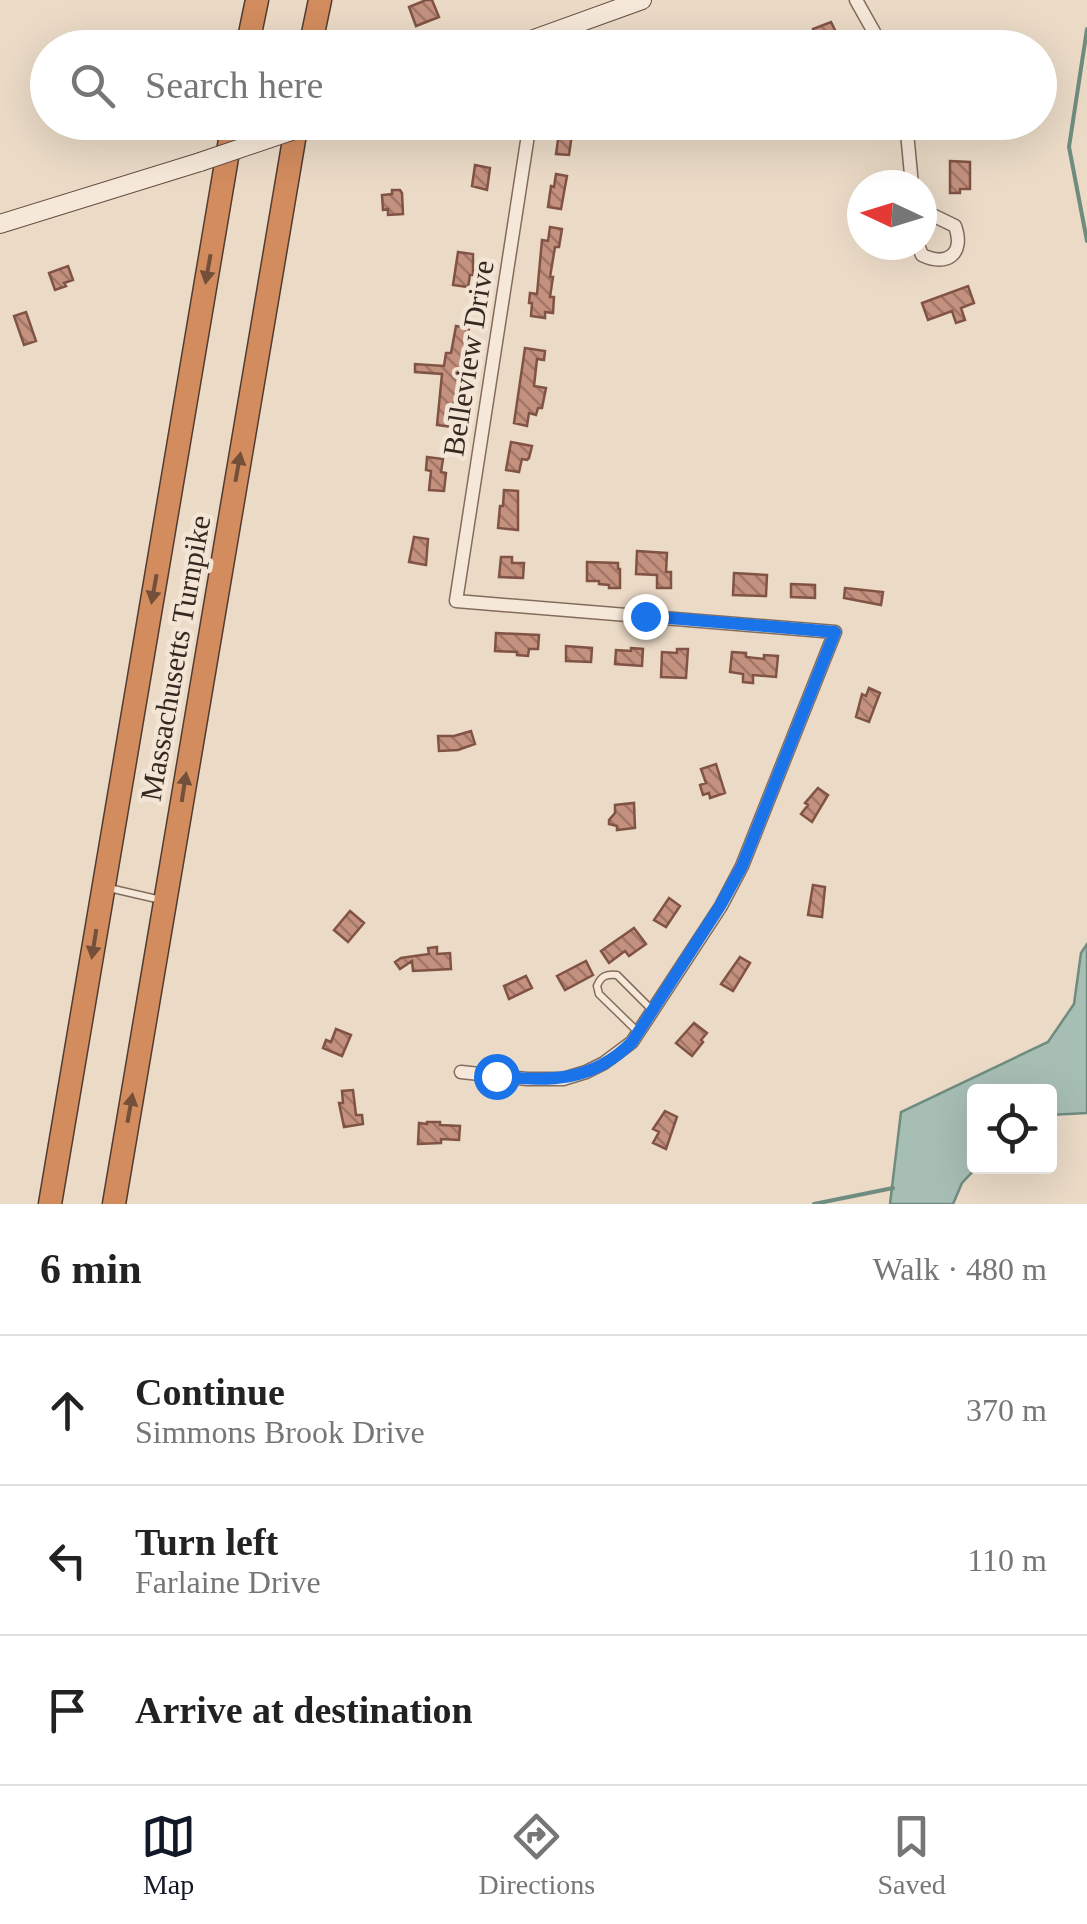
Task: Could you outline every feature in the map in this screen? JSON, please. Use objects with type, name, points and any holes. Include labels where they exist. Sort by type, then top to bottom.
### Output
[{"type":"highway","points":[[251,30],[257,0]]},
{"type":"highway","points":[[314,30],[320,0]]},
{"type":"highway","name":"Massachusetts Turnpike","points":[[50,1204],[230,140]]},
{"type":"highway","name":"Massachusetts Turnpike","points":[[114,1204],[294,140]]},
{"type":"main road","points":[[570,30],[642,0]]},
{"type":"main road","points":[[0,224],[265,140]]},
{"type":"street","points":[[856,0],[872,30]]},
{"type":"street","name":"Belleview Drive","points":[[527,140],[456,601],[835,632],[742,866],[653,1011]]},
{"type":"street","points":[[908,140],[911,170]]},
{"type":"street","points":[[937,217],[955,226],[958,246],[954,253],[937,260]]},
{"type":"street","points":[[461,1072],[537,1080],[586,1072],[624,1050],[653,1011]]},
{"type":"lane","points":[[103,887],[165,900]]},
{"type":"lane","points":[[639,1033],[599,994],[596,986],[600,979],[608,974],[618,975],[653,1011]]},
{"type":"shaded area","points":[[1087,944],[1087,1113],[1057,1115],[1057,1084],[967,1084],[967,1174],[970,1174],[953,1204],[890,1204],[901,1112],[1048,1042],[1074,1004],[1081,953]]},
{"type":"building","points":[[432,0],[439,17],[416,26],[409,7]]},
{"type":"building","points":[[831,22],[835,30],[813,30]]},
{"type":"building","points":[[558,140],[571,140],[569,155],[556,154]]},
{"type":"building","points":[[950,161],[970,162],[970,189],[950,193]]},
{"type":"building","points":[[475,165],[490,168],[487,190],[472,186]]},
{"type":"building","points":[[556,174],[567,176],[561,209],[548,207]]},
{"type":"building","points":[[392,190],[402,193],[403,214],[388,215],[388,209],[383,210],[382,195],[392,194]]},
{"type":"building","points":[[550,227],[562,229],[550,277],[553,313],[545,312],[545,318],[531,316],[529,303],[530,293],[537,294],[542,240],[548,241]]},
{"type":"building","points":[[458,252],[473,254],[473,275],[468,287],[453,285]]},
{"type":"building","points":[[68,266],[73,280],[55,290],[49,273]]},
{"type":"building","points":[[968,286],[974,303],[961,308],[965,320],[956,323],[952,311],[928,320],[922,303]]},
{"type":"building","points":[[26,312],[36,341],[24,345],[14,316]]},
{"type":"building","points":[[456,326],[469,328],[452,427],[437,425],[442,374],[415,372],[415,364],[444,366]]},
{"type":"building","points":[[525,348],[545,351],[544,360],[537,359],[534,386],[546,388],[542,408],[538,408],[536,415],[529,413],[527,426],[514,423]]},
{"type":"building","points":[[511,442],[532,446],[529,458],[522,459],[519,472],[506,470]]},
{"type":"building","points":[[427,457],[443,459],[444,491],[429,490],[431,471],[426,470]]},
{"type":"building","points":[[504,490],[518,491],[518,530],[498,528]]},
{"type":"building","points":[[414,537],[428,539],[426,565],[409,562]]},
{"type":"building","points":[[637,551],[667,553],[666,572],[671,572],[671,588],[657,588],[657,575],[636,574]]},
{"type":"building","points":[[501,557],[512,557],[512,563],[524,563],[523,578],[499,577]]},
{"type":"building","points":[[587,562],[618,563],[620,588],[587,581]]},
{"type":"building","points":[[734,573],[767,575],[766,596],[733,595]]},
{"type":"building","points":[[791,584],[815,585],[815,598],[791,597]]},
{"type":"building","points":[[845,588],[883,592],[881,605],[844,598]]},
{"type":"building","points":[[496,633],[539,635],[538,649],[529,649],[528,656],[495,651]]},
{"type":"building","points":[[566,646],[592,648],[591,662],[566,661]]},
{"type":"building","points":[[643,649],[642,666],[615,664],[616,650]]},
{"type":"building","points":[[677,649],[688,649],[686,678],[661,677],[662,652],[677,653]]},
{"type":"building","points":[[732,652],[764,659],[764,655],[778,656],[776,677],[753,675],[753,683],[743,682],[743,674],[730,672]]},
{"type":"building","points":[[869,688],[880,693],[869,722],[856,717],[862,694],[866,696]]},
{"type":"building","points":[[471,731],[475,744],[439,751],[438,736]]},
{"type":"building","points":[[716,764],[725,793],[710,798],[709,793],[703,795],[700,785],[706,783],[701,769]]},
{"type":"building","points":[[818,788],[828,795],[812,822],[801,814]]},
{"type":"building","points":[[634,803],[635,828],[617,830],[617,826],[609,824],[615,805]]},
{"type":"building","points":[[813,885],[825,887],[822,917],[808,915]]},
{"type":"building","points":[[669,898],[680,906],[666,927],[654,920]]},
{"type":"building","points":[[350,911],[364,923],[348,942],[334,930]]},
{"type":"building","points":[[634,928],[646,944],[629,956],[625,951],[609,963],[601,951]]},
{"type":"building","points":[[437,947],[437,954],[450,953],[451,969],[413,971],[412,961],[400,969],[395,962],[429,954],[428,948]]},
{"type":"building","points":[[740,957],[750,963],[733,991],[721,984]]},
{"type":"building","points":[[586,961],[593,975],[565,990],[557,976]]},
{"type":"building","points":[[526,976],[532,988],[509,999],[504,986]]},
{"type":"building","points":[[694,1023],[707,1033],[692,1056],[676,1043]]},
{"type":"building","points":[[336,1029],[351,1035],[342,1056],[323,1048],[326,1040],[331,1042]]},
{"type":"building","points":[[353,1090],[356,1115],[362,1115],[363,1124],[344,1127],[339,1103],[343,1103],[342,1091]]},
{"type":"building","points":[[665,1111],[677,1117],[666,1149],[653,1143],[659,1132],[653,1129]]},
{"type":"building","points":[[419,1123],[460,1126],[459,1140],[418,1144]]},
{"type":"waterway","points":[[1087,29],[1069,147],[1087,241]]},
{"type":"waterway","points":[[814,1204],[893,1188]]},
{"type":"route","points":[[496,1076],[546,1080],[570,1077],[612,1059],[632,1042],[742,866],[835,632],[645,616]]}]
